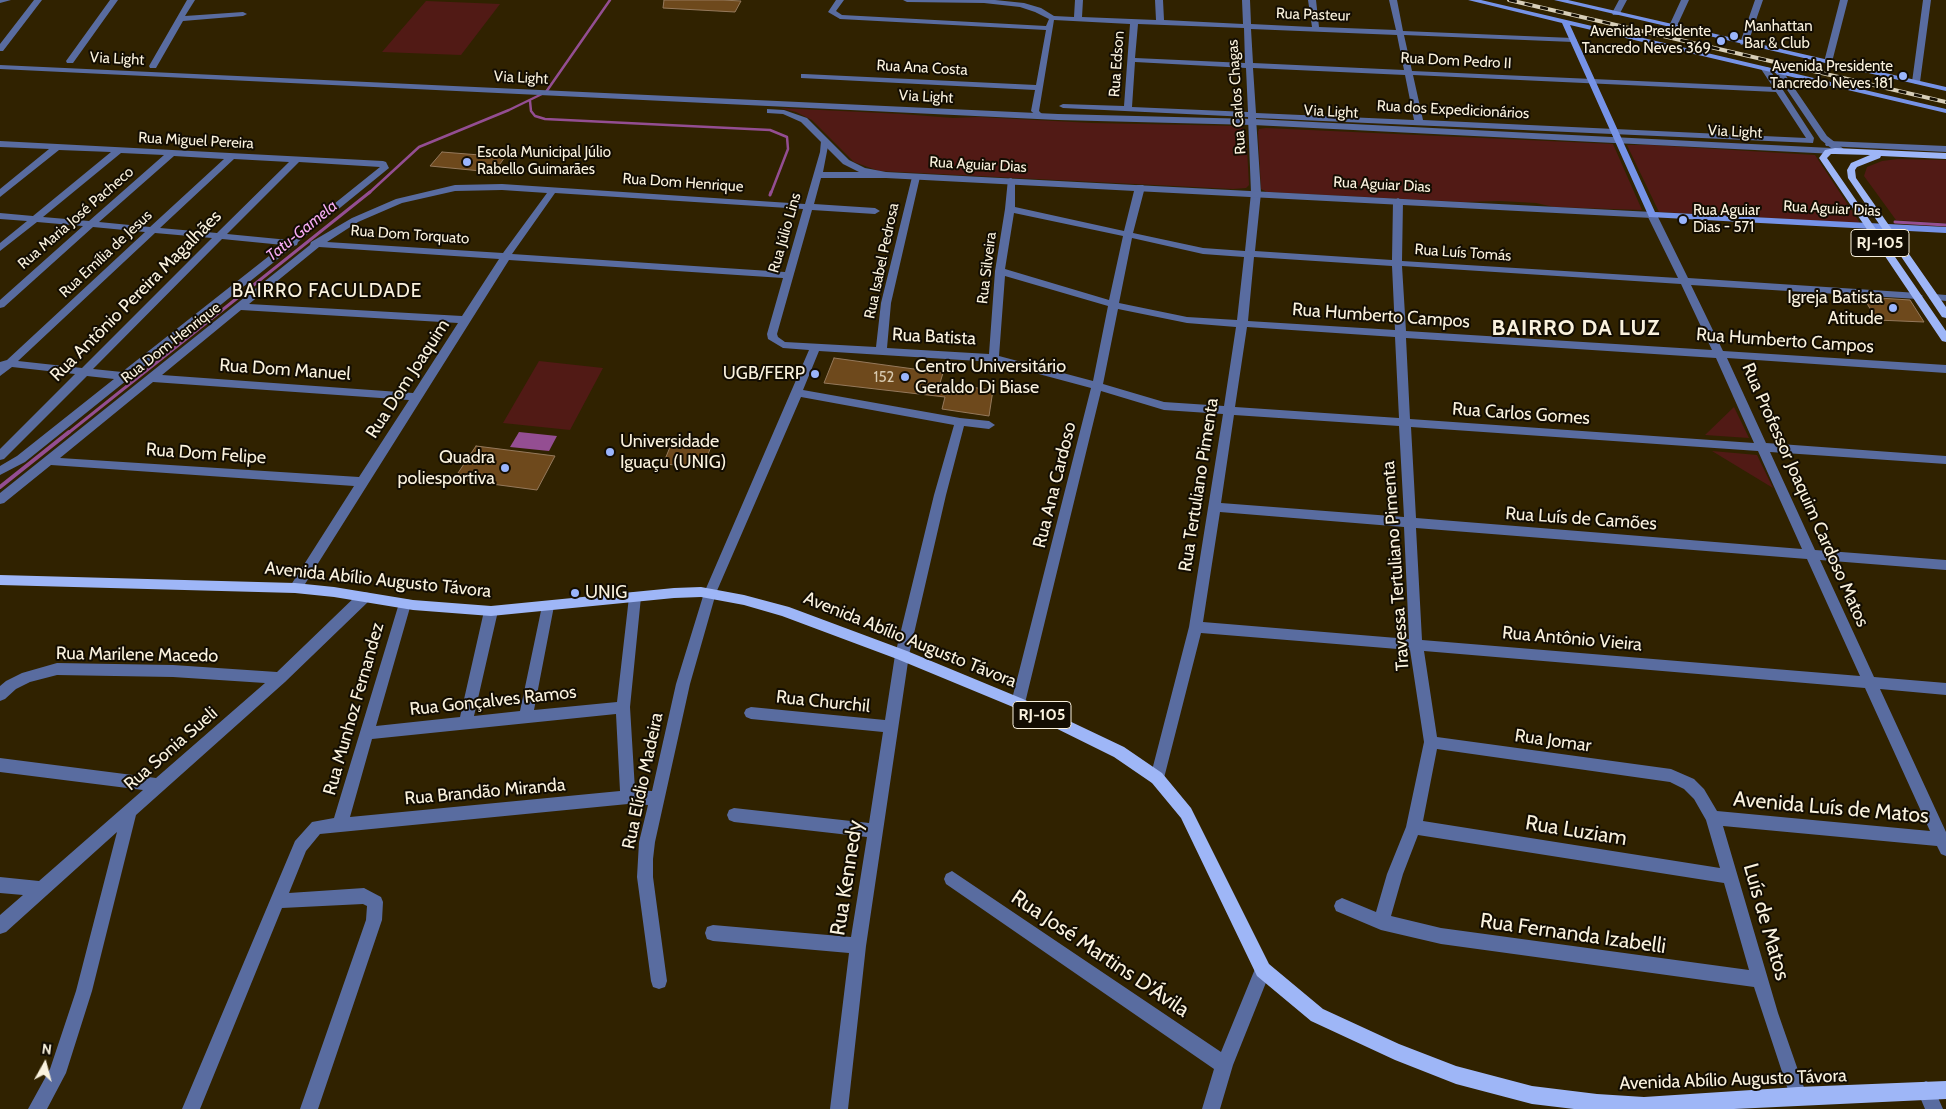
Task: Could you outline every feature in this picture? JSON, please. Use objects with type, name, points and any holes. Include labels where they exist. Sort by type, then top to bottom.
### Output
[{"type":"main road","points":[[1472,0],[1946,111]]},
{"type":"main road","points":[[1561,0],[1946,89]]},
{"type":"main road","name":"Rua Professor Joaquim Cardoso Matos","points":[[1565,22],[1652,214]]},
{"type":"main road","name":"Via Light","points":[[1832,147],[1851,152],[1892,153]]},
{"type":"main road","name":"RJ-105","points":[[1832,147],[1826,153],[1824,159],[1868,227],[1918,296],[1946,340]]},
{"type":"main road","name":"RJ-105","points":[[1946,156],[1892,153],[1862,160],[1854,166],[1851,172],[1854,182],[1946,315]]},
{"type":"main road","name":"Rua Aguiar Dias","points":[[1652,214],[1946,230]]},
{"type":"main road","name":"Avenida Abílio Augusto Távora","points":[[0,580],[295,588],[444,609],[491,611],[674,593],[710,593],[784,611],[902,655],[1018,703],[1119,752],[1157,778],[1186,813],[1263,970],[1317,1016],[1395,1051],[1456,1075],[1532,1095],[1645,1107],[1798,1096],[1829,1102],[1926,1090],[1946,1090]]},
{"type":"street","points":[[0,1],[7,0]]},
{"type":"street","points":[[0,48],[38,0]]},
{"type":"street","points":[[70,62],[114,0]]},
{"type":"street","points":[[153,66],[191,0]]},
{"type":"street","points":[[840,0],[832,12],[840,17],[1049,28]]},
{"type":"street","points":[[907,0],[971,1],[1030,7],[1052,18],[1035,111],[1040,116]]},
{"type":"street","points":[[1078,20],[1079,0]]},
{"type":"street","points":[[1158,0],[1160,23]]},
{"type":"street","name":"Rua Carlos Chagas","points":[[1246,0],[1256,193]]},
{"type":"street","points":[[1312,0],[1316,29]]},
{"type":"street","points":[[1393,0],[1419,122]]},
{"type":"street","points":[[1616,13],[1623,0]]},
{"type":"street","points":[[1673,26],[1685,0]]},
{"type":"street","points":[[1744,43],[1759,0]]},
{"type":"street","points":[[1828,62],[1844,0]]},
{"type":"street","points":[[1916,82],[1927,0]]},
{"type":"street","points":[[180,19],[243,14]]},
{"type":"street","name":"Rua Pasteur","points":[[1052,18],[1574,40]]},
{"type":"street","name":"Rua Edson","points":[[1128,109],[1134,22]]},
{"type":"street","name":"Rua Dom Pedro II","points":[[1132,60],[1779,90]]},
{"type":"street","name":"Via Light","points":[[0,67],[1040,116],[1252,118],[1832,147]]},
{"type":"street","points":[[1765,69],[1779,90]]},
{"type":"street","points":[[1779,72],[1832,147],[1946,149]]},
{"type":"street","name":"Via Light","points":[[0,74],[780,112],[804,120],[846,162],[858,168],[886,175]]},
{"type":"street","name":"Rua Ana Costa","points":[[804,76],[1039,88]]},
{"type":"street","name":"Rua dos Expedicionários","points":[[1063,106],[1252,118],[1419,122],[1617,136],[1810,141],[1810,138],[1779,90]]},
{"type":"street","name":"Rua Júlio Lins","points":[[772,334],[824,152],[825,141]]},
{"type":"street","name":"Rua Miguel Pereira","points":[[0,144],[383,164],[385,168],[383,170],[295,243]]},
{"type":"street","points":[[0,194],[57,147]]},
{"type":"street","points":[[0,248],[119,150]]},
{"type":"street","name":"Rua Maria José Pacheco","points":[[0,306],[172,153]]},
{"type":"street","name":"Rua Emília de Jesus","points":[[0,372],[5,363],[232,156]]},
{"type":"street","name":"Rua Antônio Pereira Magalhães","points":[[0,456],[296,160]]},
{"type":"street","name":"Rua Aguiar Dias","points":[[817,176],[830,174],[886,175],[1652,214]]},
{"type":"street","name":"Rua Isabel Pedrosa","points":[[881,352],[886,303],[916,177]]},
{"type":"street","name":"Rua Silveira","points":[[994,358],[1000,271],[1010,209],[1011,181]]},
{"type":"street","name":"Rua Dom Henrique","points":[[0,500],[241,307],[314,244],[367,214],[399,201],[422,194],[472,186],[875,211]]},
{"type":"street","name":"Rua Ana Cardoso","points":[[1018,703],[1097,386],[1128,234],[1140,187]]},
{"type":"street","name":"Rua Dom Joaquim","points":[[295,588],[506,256],[553,190]]},
{"type":"street","name":"Rua Tertuliano Pimenta","points":[[1157,778],[1196,627],[1242,324],[1256,193]]},
{"type":"street","name":"Travessa Tertuliano Pimenta","points":[[1381,922],[1395,874],[1414,827],[1431,742],[1416,645],[1396,264],[1398,201]]},
{"type":"street","name":"Rua Luís Tomás","points":[[1010,209],[1202,251],[1918,296]]},
{"type":"street","name":"Rua Professor Joaquim Cardoso Matos","points":[[1652,214],[1686,282],[1945,843]]},
{"type":"street","name":"Rua Dom Torquato","points":[[0,216],[295,243],[788,275]]},
{"type":"street","points":[[0,471],[21,459],[295,243]]},
{"type":"street","name":"Rua Humberto Campos","points":[[1000,271],[1115,305],[1187,320],[1946,369]]},
{"type":"street","points":[[1934,297],[1946,298]]},
{"type":"street","points":[[241,307],[466,320]]},
{"type":"street","name":"Rua Batista","points":[[772,334],[773,339],[783,345],[994,358],[1097,386]]},
{"type":"street","name":"Rua Elídio Madeira","points":[[659,981],[645,877],[645,859],[656,798],[668,753],[682,684],[710,593],[797,393],[815,347]]},
{"type":"street","points":[[5,363],[124,376]]},
{"type":"street","name":"Rua Dom Manuel","points":[[150,378],[417,396]]},
{"type":"street","name":"Rua Carlos Gomes","points":[[1097,386],[1164,406],[1228,412],[1946,460]]},
{"type":"street","points":[[797,393],[960,422],[989,425]]},
{"type":"street","name":"Rua Kennedy","points":[[839,1109],[858,946],[902,655],[940,495],[960,422]]},
{"type":"street","name":"Rua Dom Felipe","points":[[48,461],[362,482]]},
{"type":"street","name":"Rua Luís de Camões","points":[[1213,507],[1946,565]]},
{"type":"street","name":"Rua Sonia Sueli","points":[[0,926],[280,678],[364,597]]},
{"type":"street","points":[[628,797],[623,707],[634,597]]},
{"type":"street","name":"Rua Munhoz Fernandez","points":[[340,824],[405,604]]},
{"type":"street","points":[[526,716],[548,606]]},
{"type":"street","points":[[466,722],[491,611]]},
{"type":"street","name":"Rua Antônio Vieira","points":[[1196,627],[1946,689]]},
{"type":"street","name":"Rua Marilene Macedo","points":[[0,695],[11,685],[27,677],[57,670],[173,671],[280,678]]},
{"type":"street","name":"Rua Gonçalves Ramos","points":[[366,733],[623,707]]},
{"type":"street","name":"Rua Churchil","points":[[751,713],[892,728]]},
{"type":"street","name":"Rua Jomar","points":[[1431,742],[1671,776]]},
{"type":"street","points":[[0,765],[158,786]]},
{"type":"street","name":"Luís de Matos","points":[[1671,776],[1689,784],[1699,794],[1713,818],[1798,1096]]},
{"type":"street","name":"Rua Brandão Miranda","points":[[277,901],[300,846],[317,827],[628,797],[656,798]]},
{"type":"street","points":[[37,1109],[57,1073],[84,991],[130,810]]},
{"type":"street","points":[[734,815],[876,830]]},
{"type":"street","name":"Avenida Luís de Matos","points":[[1713,818],[1945,843]]},
{"type":"street","name":"Rua Luziam","points":[[1414,827],[1731,877]]},
{"type":"street","name":"Rua José Martins D'Ávila","points":[[952,879],[1224,1065]]},
{"type":"street","points":[[0,884],[42,889]]},
{"type":"street","points":[[191,1109],[277,901],[364,896],[375,902],[374,920],[308,1109]]},
{"type":"street","name":"Rua Fernanda Izabelli","points":[[1342,906],[1381,922],[1441,936],[1761,980]]},
{"type":"street","points":[[713,933],[858,946]]},
{"type":"street","points":[[1211,1109],[1224,1065],[1263,970]]},
{"type":"street","points":[[1926,1090],[1934,1109]]},
{"type":"shaded area","points":[[426,1],[500,4],[461,55],[382,52]]},
{"type":"shaded area","points":[[780,108],[953,118],[979,117],[1092,123],[1240,126],[1246,130],[1249,185],[1246,188],[1233,189],[879,171],[854,162],[812,120],[796,112]]},
{"type":"shaded area","points":[[1259,129],[1613,144],[1642,210],[1554,207],[1536,203],[1500,201],[1464,202],[1267,192],[1261,189],[1258,132]]},
{"type":"shaded area","points":[[1627,145],[1815,155],[1860,223],[1659,212]]},
{"type":"shaded area","points":[[1898,159],[1946,160],[1946,223],[1896,220],[1864,176],[1867,167],[1882,161]]},
{"type":"shaded area","points":[[539,361],[603,368],[570,430],[503,423]]},
{"type":"shaded area","points":[[1734,407],[1749,438],[1705,435]]},
{"type":"shaded area","points":[[519,432],[557,436],[549,451],[510,447]]},
{"type":"shaded area","points":[[1712,451],[1757,455],[1773,488]]},
{"type":"building","points":[[664,0],[741,1],[735,12],[663,8]]},
{"type":"building","name":"Escola Municipal Júlio Rabello Guimarães","points":[[442,152],[505,157],[497,168],[484,167],[481,171],[430,166]]},
{"type":"building","name":"Igreja Batista Atitude","points":[[1863,297],[1910,300],[1924,322],[1877,320]]},
{"type":"building","points":[[834,358],[943,373],[940,383],[993,390],[989,416],[942,409],[945,397],[824,383]]},
{"type":"building","points":[[673,440],[712,444],[703,467],[663,464]]},
{"type":"building","name":"Quadra poliesportiva","points":[[476,446],[555,456],[537,490],[454,479]]},
{"type":"waterway","name":"Tatu-Gamela","points":[[369,193],[419,147],[509,110],[546,92],[610,0]]},
{"type":"waterway","points":[[530,101],[531,111],[535,116],[545,119],[770,130],[787,137],[788,149],[771,193]]},
{"type":"waterway","name":"Tatu-Gamela","points":[[67,434],[370,192]]},
{"type":"waterway","points":[[1895,222],[1946,225]]},
{"type":"waterway","name":"Tatu-Gamela","points":[[0,487],[69,432]]},
{"type":"railway","points":[[1509,0],[1946,102]]},
{"type":"place","name":"Manhattan Bar & Club","points":[[1734,36]]},
{"type":"place","name":"Avenida Presidente Tancredo Neves 369","points":[[1721,41]]},
{"type":"place","name":"Avenida Presidente Tancredo Neves 181","points":[[1903,76]]},
{"type":"place","name":"Escola Municipal Júlio Rabello Guimarães","points":[[467,162]]},
{"type":"place","name":"Rua Aguiar Dias - 571","points":[[1683,220]]},
{"type":"place","name":"Igreja Batista Atitude","points":[[1893,308]]},
{"type":"place","name":"UGB/FERP","points":[[815,374]]},
{"type":"place","name":"Centro Universitário Geraldo Di Biase","points":[[905,377]]},
{"type":"place","name":"Universidade Iguaçu (UNIG)","points":[[610,452]]},
{"type":"place","name":"Quadra poliesportiva","points":[[505,468]]},
{"type":"place","name":"UNIG","points":[[575,593]]},
{"type":"district","name":"BAIRRO FACULDADE","points":[[327,291]]},
{"type":"district","name":"BAIRRO DA LUZ","points":[[1576,329]]}]
